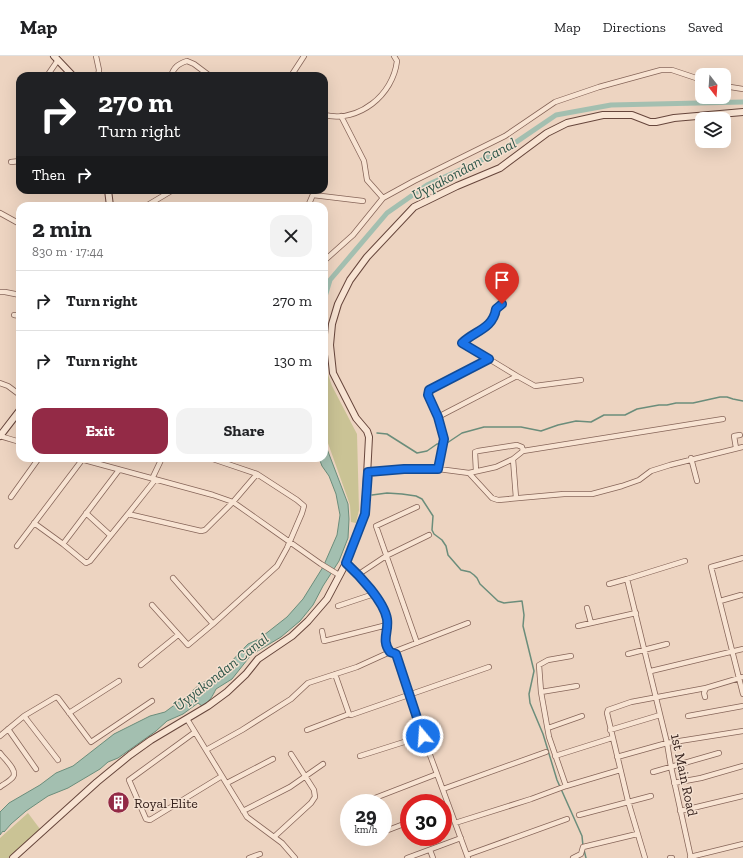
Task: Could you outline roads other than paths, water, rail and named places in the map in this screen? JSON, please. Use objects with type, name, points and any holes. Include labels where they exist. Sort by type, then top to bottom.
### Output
[{"type":"street","points":[[96,56],[99,72]]},
{"type":"street","points":[[294,72],[304,56]]},
{"type":"street","points":[[328,115],[341,116],[355,114],[369,107],[388,88],[396,68],[397,60],[394,56]]},
{"type":"street","points":[[49,72],[56,58],[69,72]]},
{"type":"street","points":[[173,72],[180,64],[187,61],[205,72]]},
{"type":"street","points":[[328,257],[352,235],[383,198],[505,136],[556,102],[599,86],[661,70],[672,70],[695,78]]},
{"type":"street","points":[[731,87],[743,89]]},
{"type":"street","points":[[13,858],[97,782],[130,755],[227,692],[258,660],[292,636],[308,621],[327,599],[337,574],[346,563],[365,514],[369,437],[367,431],[356,418],[333,373],[330,345],[332,324],[338,304],[350,280],[367,257],[414,207],[457,186],[500,168],[547,134],[567,123],[603,115],[632,115],[656,122],[674,118],[743,112]]},
{"type":"street","points":[[341,116],[364,161],[368,180],[383,198]]},
{"type":"street","points":[[11,162],[16,161]]},
{"type":"street","points":[[152,202],[166,194]]},
{"type":"street","points":[[310,202],[312,196],[363,202]]},
{"type":"street","points":[[0,213],[16,222]]},
{"type":"street","points":[[0,287],[3,292],[16,294]]},
{"type":"street","points":[[502,304],[496,309],[495,316],[490,325],[468,337],[462,343],[535,386],[581,380]]},
{"type":"street","points":[[438,469],[444,439],[438,417],[428,398],[429,390],[489,359]]},
{"type":"street","points":[[438,417],[517,376]]},
{"type":"street","points":[[0,383],[8,386],[16,392]]},
{"type":"street","points":[[16,416],[0,436],[16,441]]},
{"type":"street","points":[[368,472],[404,469],[438,469],[469,473],[476,472],[496,467],[523,451],[723,419]]},
{"type":"street","points":[[736,448],[734,436],[740,435]]},
{"type":"street","points":[[476,472],[475,452],[517,445],[522,447],[523,451]]},
{"type":"street","points":[[469,473],[492,498],[498,500],[564,494],[592,494],[639,480],[651,471],[691,458],[743,447]]},
{"type":"street","points":[[513,458],[516,498]]},
{"type":"street","points":[[691,458],[697,481]]},
{"type":"street","points":[[11,498],[36,462]]},
{"type":"street","points":[[17,546],[80,462]]},
{"type":"street","points":[[89,462],[213,495],[233,502],[337,574]]},
{"type":"street","points":[[34,523],[86,563],[90,561],[128,514],[153,479],[160,462]]},
{"type":"street","points":[[152,605],[188,645],[277,566],[283,556],[304,508],[303,504],[257,474],[222,462]]},
{"type":"street","points":[[63,544],[119,470]]},
{"type":"street","points":[[128,514],[201,531],[205,530],[233,502],[257,474]]},
{"type":"street","points":[[417,508],[376,526],[417,643]]},
{"type":"street","points":[[86,513],[110,535]]},
{"type":"street","points":[[359,574],[386,556],[428,535]]},
{"type":"street","points":[[743,558],[711,567],[732,652],[741,678],[743,694]]},
{"type":"street","points":[[608,584],[685,561]]},
{"type":"street","points":[[346,563],[359,574],[382,605],[387,618],[385,644],[397,657],[423,736],[445,794]]},
{"type":"street","points":[[173,578],[213,624]]},
{"type":"street","name":"1st Main Road","points":[[627,579],[651,671],[691,858]]},
{"type":"street","points":[[338,606],[374,594]]},
{"type":"street","points":[[720,601],[741,595]]},
{"type":"street","points":[[587,608],[591,623]]},
{"type":"street","points":[[578,626],[636,612]]},
{"type":"street","points":[[206,750],[242,730],[291,699],[308,683],[357,667],[392,652],[468,624]]},
{"type":"street","points":[[322,631],[324,641],[387,625]]},
{"type":"street","points":[[141,665],[178,635]]},
{"type":"street","points":[[628,654],[667,644]]},
{"type":"street","points":[[651,671],[743,649]]},
{"type":"street","points":[[564,787],[548,728],[541,692],[539,665],[548,660],[572,656]]},
{"type":"street","points":[[307,730],[489,667]]},
{"type":"street","points":[[335,674],[350,714]]},
{"type":"street","points":[[645,858],[637,834],[606,716],[608,710],[632,702],[706,688],[741,678]]},
{"type":"street","points":[[69,714],[119,681]]},
{"type":"street","points":[[541,692],[577,686]]},
{"type":"street","points":[[705,697],[704,693],[706,688]]},
{"type":"street","points":[[0,736],[24,716],[56,697],[90,742],[152,701]]},
{"type":"street","points":[[688,716],[743,706]]},
{"type":"street","points":[[610,730],[660,715]]},
{"type":"street","points":[[24,716],[58,760]]},
{"type":"street","points":[[548,728],[582,716]]},
{"type":"street","points":[[187,719],[247,817],[274,837],[295,858]]},
{"type":"street","points":[[8,730],[36,769]]},
{"type":"street","points":[[617,757],[667,743],[743,731]]},
{"type":"street","points":[[195,732],[129,780],[146,819],[150,820],[222,776]]},
{"type":"street","points":[[360,756],[423,736]]},
{"type":"street","points":[[555,756],[612,738]]},
{"type":"street","points":[[443,789],[546,752]]},
{"type":"street","points":[[0,753],[12,768],[14,773],[13,777],[0,788]]},
{"type":"street","points":[[653,772],[719,753]]},
{"type":"street","points":[[274,837],[310,803],[316,794],[291,754]]},
{"type":"street","points":[[227,783],[273,759]]},
{"type":"street","points":[[243,811],[290,787],[323,764]]},
{"type":"street","points":[[674,783],[701,778],[743,766]]},
{"type":"street","points":[[455,823],[620,770]]},
{"type":"street","points":[[385,794],[437,774]]},
{"type":"street","points":[[579,815],[651,796]]},
{"type":"street","points":[[680,812],[743,796]]},
{"type":"street","points":[[452,814],[467,856],[567,819]]},
{"type":"street","points":[[573,858],[581,854],[583,847],[637,834]]},
{"type":"street","points":[[407,858],[461,838]]},
{"type":"street","points":[[691,858],[743,844]]},
{"type":"street","points":[[430,850],[433,858]]},
{"type":"street","points":[[249,858],[260,854]]},
{"type":"water","points":[[328,452],[348,504],[348,538],[339,561],[313,605],[300,621],[281,637],[251,655],[232,679],[216,689],[205,704],[202,706],[198,703],[183,714],[167,721],[156,731],[118,758],[108,762],[100,769],[68,788],[48,796],[26,811],[0,835],[0,812],[9,803],[40,785],[56,773],[73,766],[114,734],[150,716],[165,712],[200,684],[210,679],[226,667],[248,644],[259,639],[287,617],[303,599],[323,567],[337,535],[340,515],[336,494],[329,476],[320,462],[328,462]]},
{"type":"waterway","name":"Uyyakondan Canal","points":[[328,287],[330,280],[387,213],[427,185],[506,149],[556,115],[611,105],[743,102]]},
{"type":"waterway","points":[[377,433],[387,434],[417,453],[427,451],[437,444],[447,443],[462,433],[484,427],[521,427],[541,431],[576,421],[591,422],[604,415],[625,415],[637,409],[659,405],[693,403],[720,397],[743,401]]},
{"type":"waterway","points":[[372,495],[387,493],[402,494],[416,496],[422,499],[433,516],[432,530],[434,534],[442,540],[446,546],[448,555],[461,570],[470,572],[474,575],[480,584],[498,601],[504,603],[522,601],[524,615],[523,626],[534,671],[529,694],[530,703],[543,734],[557,780],[582,836],[583,846]]},
{"type":"waterway","points":[[584,850],[586,858]]},
{"type":"place","name":"Royal Elite","points":[[118,803]]}]
